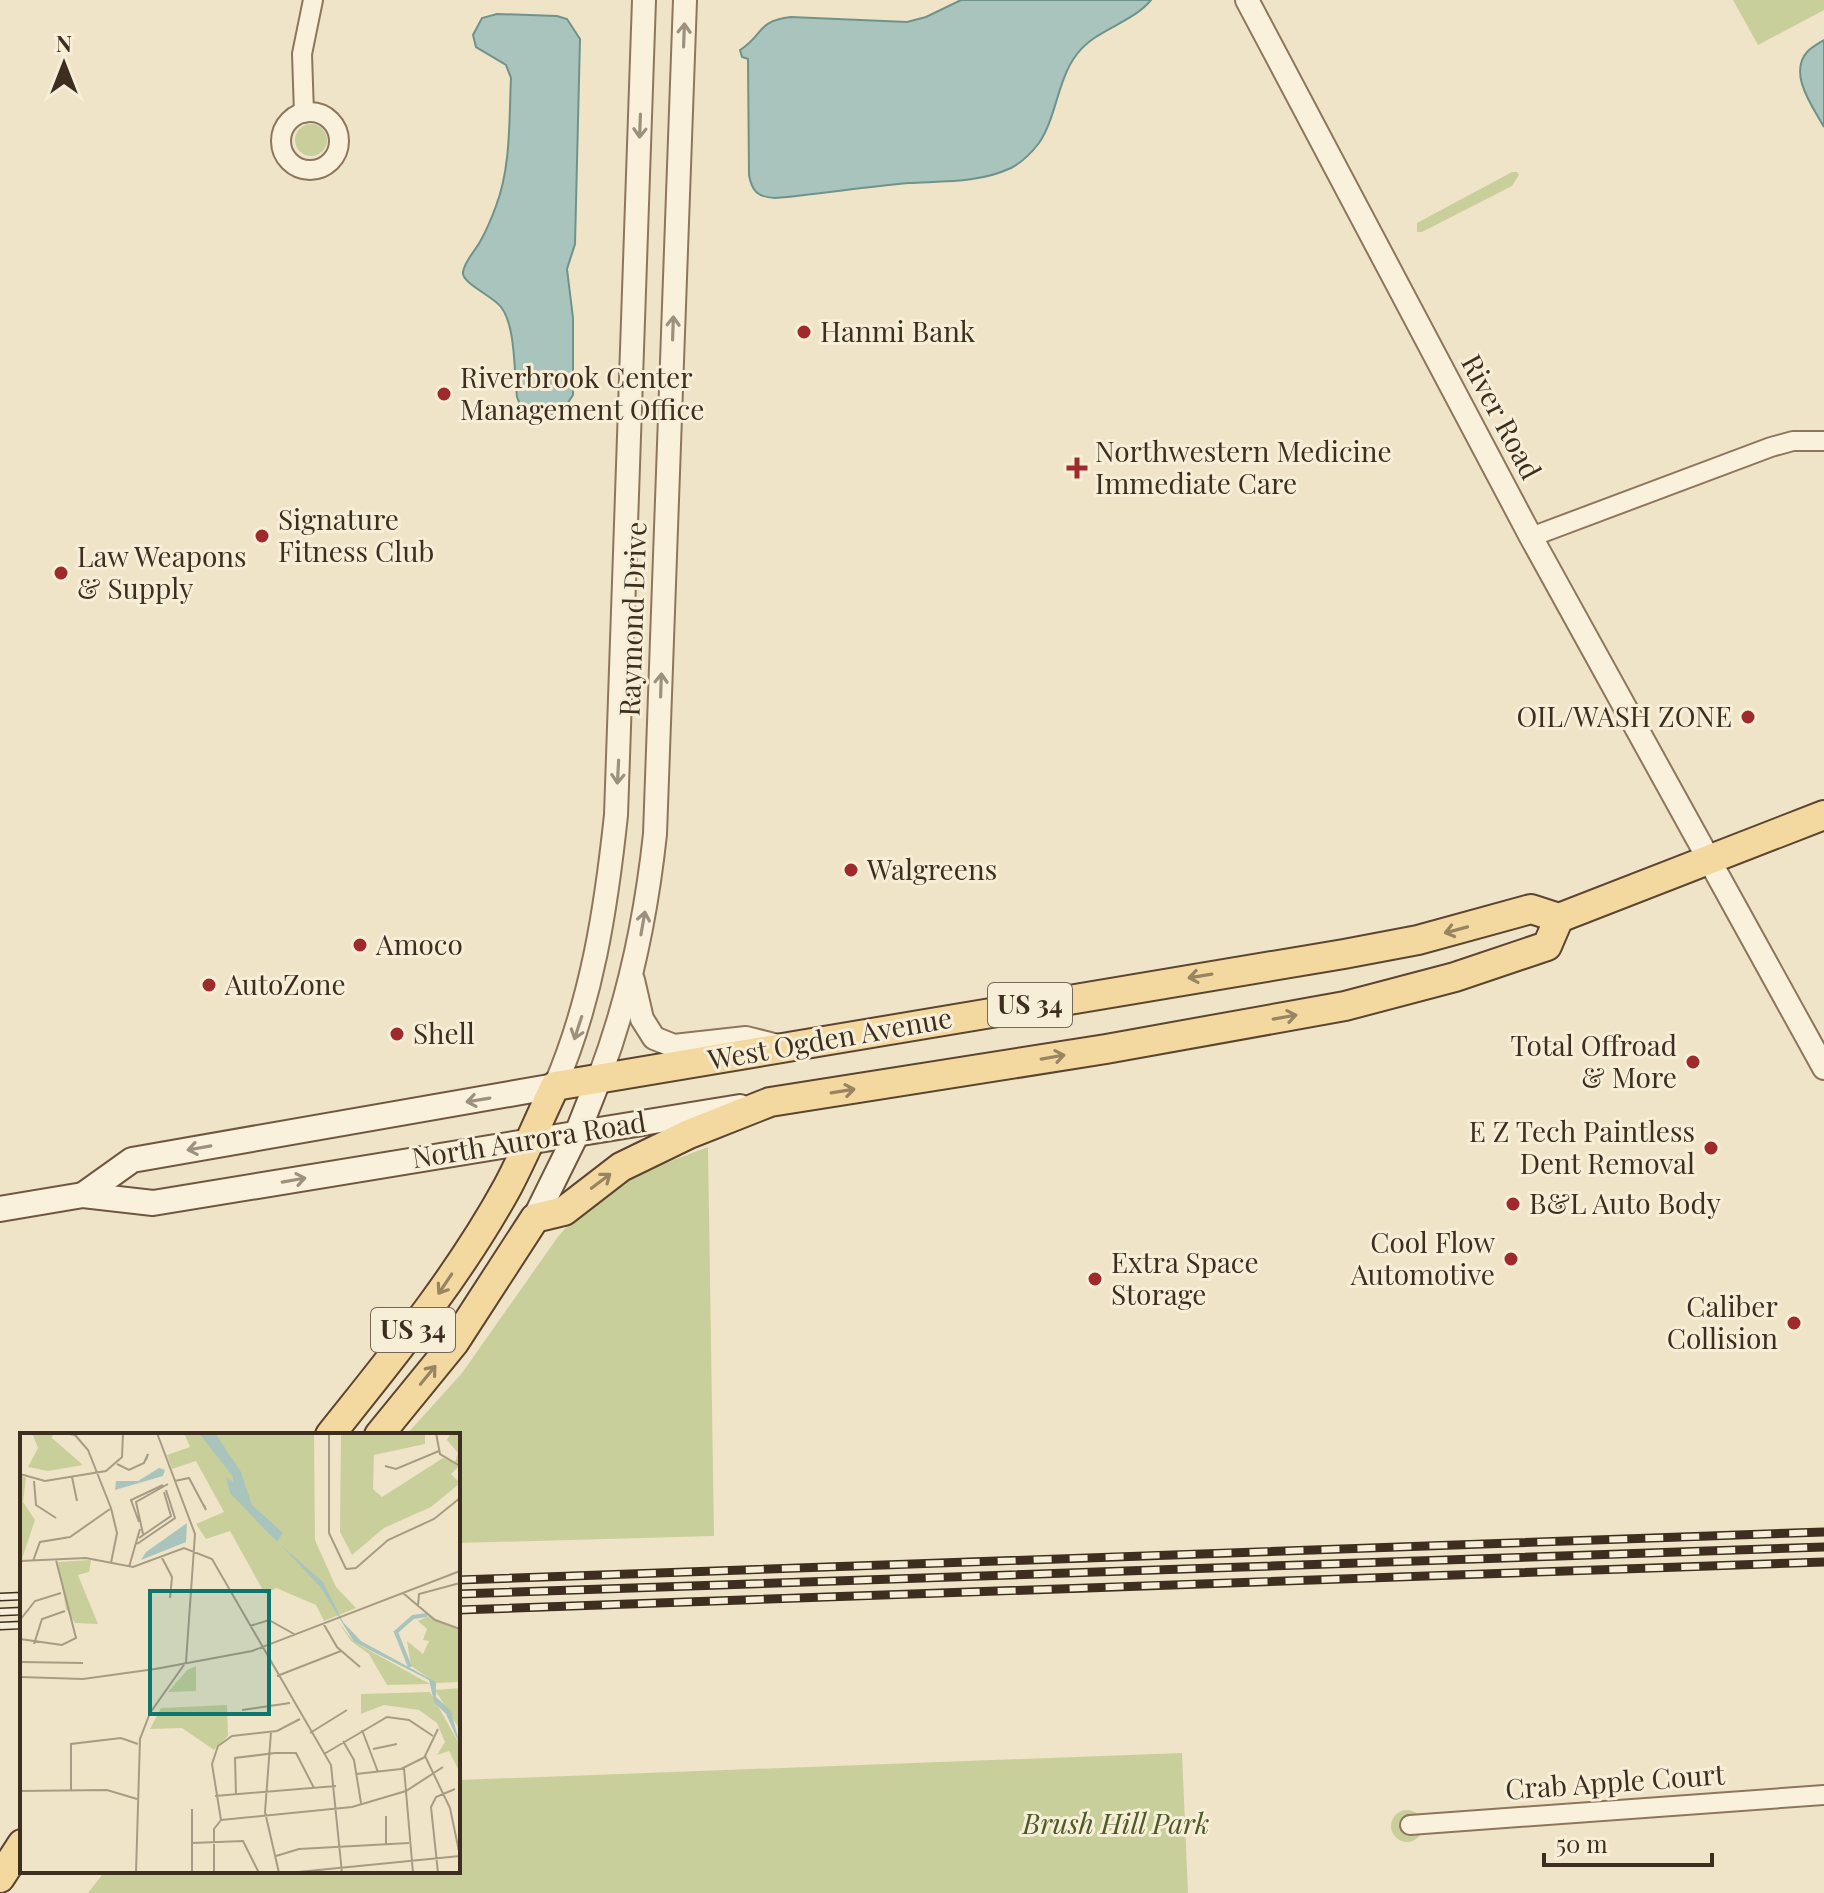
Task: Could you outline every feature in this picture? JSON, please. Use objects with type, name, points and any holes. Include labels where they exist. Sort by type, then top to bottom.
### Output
[{"type":"main road","points":[[1559,918],[1824,815]]},
{"type":"main road","name":"West Ogden Avenue","points":[[555,1086],[1358,951],[1418,940],[1531,909],[1559,918],[1547,946],[1410,990],[1287,1016],[976,1070]]},
{"type":"main road","name":"North Aurora Road","points":[[0,1209],[83,1195],[153,1203],[578,1131],[976,1070]]},
{"type":"main road","name":"Raymond Drive","points":[[535,1218],[578,1131],[599,1078]]},
{"type":"main road","name":"US 34","points":[[332,1433],[419,1322],[507,1188],[555,1086]]},
{"type":"main road","name":"North Aurora Road","points":[[83,1195],[132,1160],[555,1086]]},
{"type":"main road","name":"West Ogden Avenue","points":[[535,1218],[564,1211],[621,1167],[689,1134],[770,1102]]},
{"type":"main road","name":"US 34","points":[[381,1433],[454,1343],[535,1218]]},
{"type":"main road","points":[[0,1878],[20,1847]]},
{"type":"street","points":[[304,113],[302,54],[313,0]]},
{"type":"street","name":"Raymond Drive","points":[[555,1086],[585,1005],[607,886],[616,815],[644,0]]},
{"type":"street","name":"Raymond Drive","points":[[599,1078],[632,974],[650,880],[658,791],[685,0]]},
{"type":"street","name":"River Road","points":[[1247,0],[1531,537],[1824,1068]]},
{"type":"street","points":[[1531,537],[1771,447],[1793,441],[1824,441]]},
{"type":"street","points":[[632,974],[637,1004],[647,1030],[654,1038],[674,1046],[746,1038],[783,1048]]},
{"type":"street","name":"Crab Apple Court","points":[[1410,1825],[1824,1795]]},
{"type":"green space","points":[[1733,0],[1824,0],[1824,10],[1758,45]]},
{"type":"green space","points":[[311,124],[322,129],[327,140],[322,151],[311,156],[300,151],[295,140],[300,129]]},
{"type":"green space","points":[[1512,172],[1519,175],[1512,186],[1417,232],[1417,223]]},
{"type":"green space","points":[[708,1147],[714,1536],[460,1543],[460,1433],[408,1433],[462,1373],[573,1220],[607,1193],[664,1164]]},
{"type":"green space","name":"Brush Hill Park","points":[[1182,1753],[1188,1893],[88,1893],[103,1873],[460,1873],[460,1780]]},
{"type":"green space","points":[[1407,1810],[1418,1815],[1423,1826],[1418,1837],[1407,1842],[1396,1837],[1391,1826],[1396,1815]]},
{"type":"water","points":[[961,0],[1151,0],[1134,15],[1094,38],[1077,54],[1065,75],[1050,121],[1039,143],[1011,168],[961,180],[775,198],[757,192],[749,175],[748,59],[742,57],[740,50],[761,29],[772,22],[791,17],[907,22],[926,17]]},
{"type":"water","points":[[497,14],[567,19],[580,39],[575,244],[567,269],[573,318],[573,395],[557,413],[542,415],[521,407],[517,397],[512,338],[506,315],[497,303],[467,281],[463,272],[493,214],[507,159],[511,78],[506,65],[476,47],[473,35],[482,18]]},
{"type":"water","points":[[1824,40],[1824,127],[1804,90],[1800,69],[1808,51]]},
{"type":"railway","points":[[460,1580],[1824,1532]]},
{"type":"railway","points":[[460,1594],[1824,1547]]},
{"type":"railway","points":[[460,1610],[1824,1562]]},
{"type":"railway","points":[[0,1597],[20,1596]]},
{"type":"railway","points":[[0,1612],[20,1611]]},
{"type":"railway","points":[[0,1626],[20,1625]]},
{"type":"place","name":"Hanmi Bank","points":[[804,332]]},
{"type":"place","name":"Riverbrook Center Management Office","points":[[444,394]]},
{"type":"place","name":"Northwestern Medicine Immediate Care","points":[[1077,468]]},
{"type":"place","name":"Signature Fitness Club","points":[[262,536]]},
{"type":"place","name":"Law Weapons & Supply","points":[[61,573]]},
{"type":"place","name":"OIL/WASH ZONE","points":[[1748,717]]},
{"type":"place","name":"Walgreens","points":[[851,870]]},
{"type":"place","name":"Amoco","points":[[360,945]]},
{"type":"place","name":"AutoZone","points":[[209,985]]},
{"type":"place","name":"Shell","points":[[397,1034]]},
{"type":"place","name":"Total Offroad & More","points":[[1693,1062]]},
{"type":"place","name":"E Z Tech Paintless Dent Removal","points":[[1711,1148]]},
{"type":"place","name":"B&L Auto Body","points":[[1513,1204]]},
{"type":"place","name":"Cool Flow Automotive","points":[[1511,1259]]},
{"type":"place","name":"Extra Space Storage","points":[[1095,1279]]},
{"type":"place","name":"Caliber Collision","points":[[1794,1323]]}]
